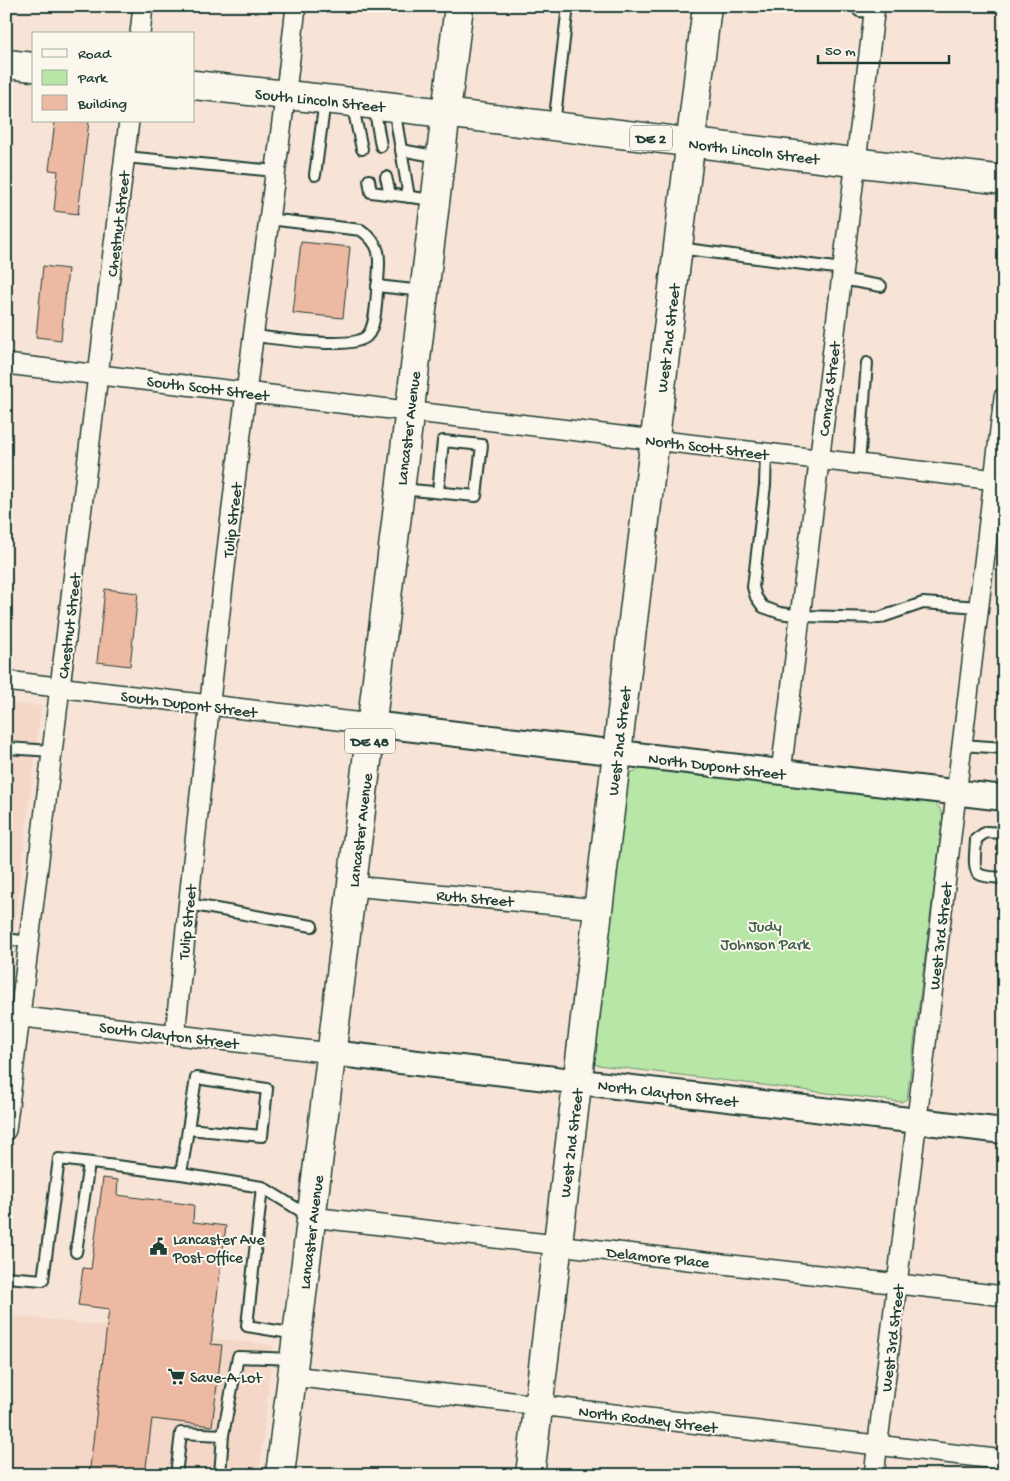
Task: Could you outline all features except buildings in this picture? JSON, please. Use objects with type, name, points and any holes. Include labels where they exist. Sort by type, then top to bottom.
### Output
[{"type":"main road","name":"Lancaster Avenue","points":[[280,1475],[424,291],[422,198],[440,157],[459,6]]},
{"type":"main road","name":"West 2nd Street","points":[[530,1475],[707,6]]},
{"type":"main road","points":[[6,64],[32,67]]},
{"type":"main road","name":"South Lincoln Street","points":[[195,85],[446,113]]},
{"type":"main road","name":"North Lincoln Street","points":[[446,113],[1004,180]]},
{"type":"street","points":[[140,32],[144,6]]},
{"type":"street","name":"Tulip Street","points":[[175,1035],[209,705],[246,392],[286,95],[296,6]]},
{"type":"street","name":"Conrad Street","points":[[782,772],[856,162],[869,10]]},
{"type":"street","name":"Chestnut Street","points":[[6,1130],[13,1016],[29,942],[130,122]]},
{"type":"street","name":"South Scott Street","points":[[6,364],[409,411]]},
{"type":"street","name":"West 3rd Street","points":[[874,1475],[978,607],[999,480],[1003,405]]},
{"type":"street","name":"North Scott Street","points":[[409,411],[999,480]]},
{"type":"street","name":"South Dupont Street","points":[[6,682],[372,724]]},
{"type":"street","name":"North Dupont Street","points":[[372,724],[1004,798]]},
{"type":"street","name":"Ruth Street","points":[[352,886],[598,909]]},
{"type":"street","name":"South Clayton Street","points":[[13,1016],[332,1053]]},
{"type":"street","name":"North Clayton Street","points":[[332,1053],[1004,1131]]},
{"type":"street","name":"Delamore Place","points":[[311,1217],[1004,1296]]},
{"type":"street","name":"North Rodney Street","points":[[294,1356],[538,1405],[1004,1460]]},
{"type":"lane","points":[[554,126],[568,6]]},
{"type":"lane","points":[[314,175],[325,99]]},
{"type":"lane","points":[[373,104],[381,146]]},
{"type":"lane","points":[[362,149],[373,104]]},
{"type":"lane","points":[[373,104],[401,150],[422,198]]},
{"type":"lane","points":[[401,150],[440,157]]},
{"type":"lane","points":[[125,157],[276,171]]},
{"type":"lane","points":[[386,177],[390,194]]},
{"type":"lane","points":[[368,180],[370,192],[422,198]]},
{"type":"lane","points":[[254,336],[333,343],[357,342],[366,337],[373,327],[380,259],[377,246],[371,237],[361,230],[269,219]]},
{"type":"lane","points":[[678,247],[842,274],[881,286]]},
{"type":"lane","points":[[377,286],[424,291]]},
{"type":"lane","points":[[859,464],[867,363]]},
{"type":"lane","points":[[400,489],[476,496],[482,445],[443,441],[438,492]]},
{"type":"lane","points":[[766,453],[765,485],[753,587],[756,598],[763,607],[780,613],[800,616],[879,618],[923,603],[978,607]]},
{"type":"lane","points":[[962,745],[1004,748]]},
{"type":"lane","points":[[6,748],[52,751]]},
{"type":"lane","points":[[1004,833],[986,832],[976,839],[974,864],[976,871],[980,875],[1004,878]]},
{"type":"lane","points":[[188,904],[312,926]]},
{"type":"lane","points":[[6,939],[29,942]]},
{"type":"lane","points":[[181,1174],[196,1078],[266,1089],[262,1136],[188,1130]]},
{"type":"lane","points":[[6,1277],[43,1280],[59,1159],[181,1174],[262,1187],[311,1217]]},
{"type":"lane","points":[[76,1252],[89,1163]]},
{"type":"lane","points":[[262,1187],[247,1326],[294,1356]]},
{"type":"lane","points":[[220,1475],[223,1435],[238,1357],[294,1356]]},
{"type":"lane","points":[[176,1475],[181,1432],[223,1435]]},
{"type":"shaded area","points":[[6,703],[41,706],[7,986],[6,986]]},
{"type":"shaded area","points":[[6,1315],[273,1345],[259,1475],[6,1475]]},
{"type":"green space","name":"Judy Johnson Park","points":[[641,769],[933,802],[939,807],[943,816],[907,1099],[901,1102],[590,1064],[626,774]]},
{"type":"place","name":"Lancaster Ave Post Office","points":[[159,1247]]},
{"type":"place","name":"Save-A-Lot","points":[[176,1376]]}]
